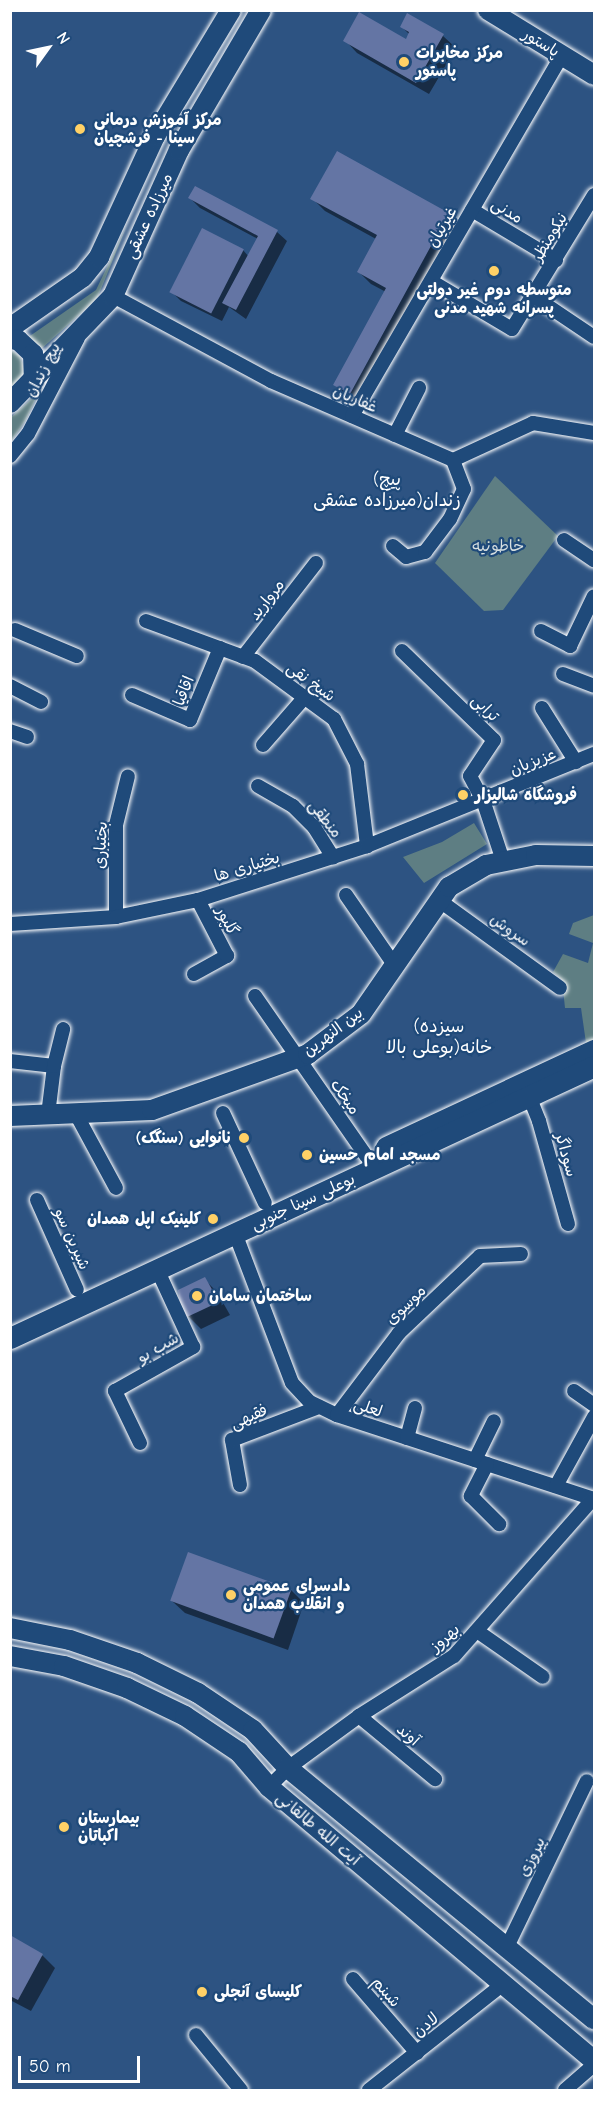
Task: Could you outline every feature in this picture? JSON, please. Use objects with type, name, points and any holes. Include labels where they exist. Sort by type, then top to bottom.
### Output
[{"type":"main road","name":"میرزاده عشقی","points":[[10,328],[83,276],[99,256],[155,136],[231,10]]},
{"type":"main road","name":"میرزاده عشقی","points":[[10,403],[112,296],[179,150],[261,10]]},
{"type":"main road","name":"پاستور","points":[[488,10],[594,75]]},
{"type":"main road","points":[[155,136],[179,150]]},
{"type":"main road","points":[[10,339],[18,340],[33,354],[34,377]]},
{"type":"main road","name":"بین النهرین","points":[[10,1116],[152,1110],[308,1054],[361,1014],[449,887],[486,865],[503,861],[536,855],[594,856]]},
{"type":"main road","name":"بوعلی سینا جنوبی","points":[[10,1322],[594,1050]]},
{"type":"main road","name":"بوعلی سینا جنوبی","points":[[10,1338],[594,1066]]},
{"type":"main road","name":"آیت الله طالقانی","points":[[10,1628],[70,1640],[137,1663],[198,1693],[253,1730],[288,1768],[594,2019]]},
{"type":"main road","name":"آیت الله طالقانی","points":[[10,1656],[64,1666],[127,1688],[185,1716],[239,1752],[269,1787],[594,2063]]},
{"type":"street","name":"غیرتیان","points":[[352,416],[562,55]]},
{"type":"street","name":"نیکومنظر","points":[[431,281],[512,329],[594,195]]},
{"type":"street","name":"مدنی","points":[[472,210],[556,260]]},
{"type":"street","name":"غفاریان","points":[[112,296],[271,381],[453,460]]},
{"type":"street","points":[[533,296],[594,337]]},
{"type":"street","name":"پیچ زندان","points":[[10,456],[38,417],[83,327]]},
{"type":"street","points":[[395,435],[419,388]]},
{"type":"street","points":[[393,546],[406,557],[425,552],[450,519],[464,489],[453,460],[533,423],[594,433]]},
{"type":"street","points":[[564,540],[593,554]]},
{"type":"street","name":"مروارید","points":[[243,657],[316,564]]},
{"type":"street","points":[[541,631],[570,646],[594,596]]},
{"type":"street","name":"شیخ نقی","points":[[146,621],[255,661],[334,719],[357,764],[367,846]]},
{"type":"street","points":[[12,633],[78,656]]},
{"type":"street","name":"اقاقیا","points":[[132,695],[190,720],[220,648]]},
{"type":"street","name":"ترابی","points":[[402,651],[494,740],[470,776],[483,800]]},
{"type":"street","points":[[564,674],[594,686]]},
{"type":"street","points":[[10,686],[41,702]]},
{"type":"street","points":[[263,745],[304,698]]},
{"type":"street","points":[[542,708],[576,762]]},
{"type":"street","points":[[10,731],[27,737]]},
{"type":"street","name":"عزیزیان","points":[[483,800],[594,754]]},
{"type":"street","name":"بختیاری","points":[[116,917],[116,825],[128,776]]},
{"type":"street","name":"منطقی","points":[[258,786],[293,806],[314,827],[333,857]]},
{"type":"street","points":[[483,800],[503,861]]},
{"type":"street","name":"بختیاری ها","points":[[10,924],[116,917],[198,900],[367,846],[483,800]]},
{"type":"street","points":[[346,895],[395,966]]},
{"type":"street","name":"گلپور","points":[[194,974],[226,956],[198,900]]},
{"type":"street","name":"سروش","points":[[440,901],[560,988]]},
{"type":"street","name":"میخک","points":[[255,996],[366,1156]]},
{"type":"street","points":[[48,1115],[54,1066],[63,1029]]},
{"type":"street","points":[[10,1061],[54,1066]]},
{"type":"street","name":"سوداگر","points":[[529,1096],[539,1121],[568,1224]]},
{"type":"street","points":[[223,1113],[266,1203]]},
{"type":"street","points":[[76,1114],[116,1188]]},
{"type":"street","name":"شیرین سو","points":[[37,1200],[77,1290]]},
{"type":"street","name":"لعلی","points":[[235,1233],[292,1383],[310,1402],[337,1415],[594,1499]]},
{"type":"street","name":"موسوی","points":[[337,1415],[399,1333],[480,1256],[521,1254]]},
{"type":"street","name":"شب بو","points":[[140,1443],[115,1391],[193,1347],[157,1269]]},
{"type":"street","points":[[574,1391],[594,1405]]},
{"type":"street","name":"فقیهی","points":[[240,1485],[232,1440],[319,1407]]},
{"type":"street","points":[[407,1438],[416,1408]]},
{"type":"street","points":[[556,1486],[594,1417]]},
{"type":"street","points":[[494,1421],[471,1497],[499,1524]]},
{"type":"street","name":"بهروز","points":[[269,1787],[288,1768],[359,1716],[454,1656],[594,1499]]},
{"type":"street","points":[[477,1631],[543,1677]]},
{"type":"street","name":"آوند","points":[[359,1716],[435,1779]]},
{"type":"street","name":"پیروزی","points":[[507,1947],[587,1781]]},
{"type":"street","name":"شبنم","points":[[353,1979],[417,2053]]},
{"type":"street","name":"لادن","points":[[369,2091],[502,1984]]},
{"type":"street","points":[[196,2035],[241,2091]]},
{"type":"street","points":[[565,2091],[594,2063]]},
{"type":"green space","points":[[127,225],[97,299],[39,351],[27,338],[96,290]]},
{"type":"green space","points":[[11,350],[20,356],[25,372],[11,393]]},
{"type":"green space","points":[[39,392],[26,420],[11,442],[11,417]]},
{"type":"green space","name":"خاطونیه","points":[[495,476],[558,536],[503,610],[484,611],[435,563]]},
{"type":"green space","points":[[474,823],[487,844],[424,883],[403,857],[442,842]]},
{"type":"green space","points":[[594,915],[594,1042],[586,1043],[581,1008],[565,1008],[562,980],[553,972],[563,954],[588,963],[593,943],[569,934],[573,923]]},
{"type":"building","name":"مرکز مخابرات پاستور","points":[[359,12],[406,39],[409,32],[400,27],[407,13],[444,34],[416,83],[343,41]]},
{"type":"building","points":[[337,151],[449,213],[350,394],[333,385],[386,288],[357,272],[377,235],[310,199]]},
{"type":"building","points":[[195,186],[278,230],[236,310],[222,303],[258,236],[188,198]]},
{"type":"building","points":[[202,228],[244,249],[211,313],[169,292]]},
{"type":"building","name":"ساختمان سامان","points":[[205,1277],[219,1302],[187,1317],[181,1308],[178,1290]]},
{"type":"building","name":"دادسرای عمومی و انقلاب همدان","points":[[188,1552],[291,1590],[274,1638],[170,1601]]},
{"type":"building","points":[[10,1935],[43,1954],[18,2000],[10,1996]]},
{"type":"place","name":"مرکز مخابرات پاستور","points":[[404,62]]},
{"type":"place","name":"مرکز آموزش درمانی سینا - فرشچیان","points":[[80,129]]},
{"type":"place","name":"متوسطه دوم غیر دولتی پسرانه شهید مدنی","points":[[494,271]]},
{"type":"place","name":"فروشگاه شالیزار","points":[[463,795]]},
{"type":"place","name":"نانوایی (سنگک)","points":[[244,1138]]},
{"type":"place","name":"مسجد امام حسین","points":[[307,1155]]},
{"type":"place","name":"کلینیک اپل همدان","points":[[213,1219]]},
{"type":"place","name":"ساختمان سامان","points":[[197,1296]]},
{"type":"place","name":"دادسرای عمومی و انقلاب همدان","points":[[231,1595]]},
{"type":"place","name":"بیمارستان اکباتان","points":[[64,1827]]},
{"type":"place","name":"کلیسای آنجلی","points":[[202,1992]]},
{"type":"district","name":"(پیچ زندان(میرزاده عشقی","points":[[387,491]]},
{"type":"district","name":"(سیزده خانه(بوعلی بالا","points":[[439,1038]]}]
